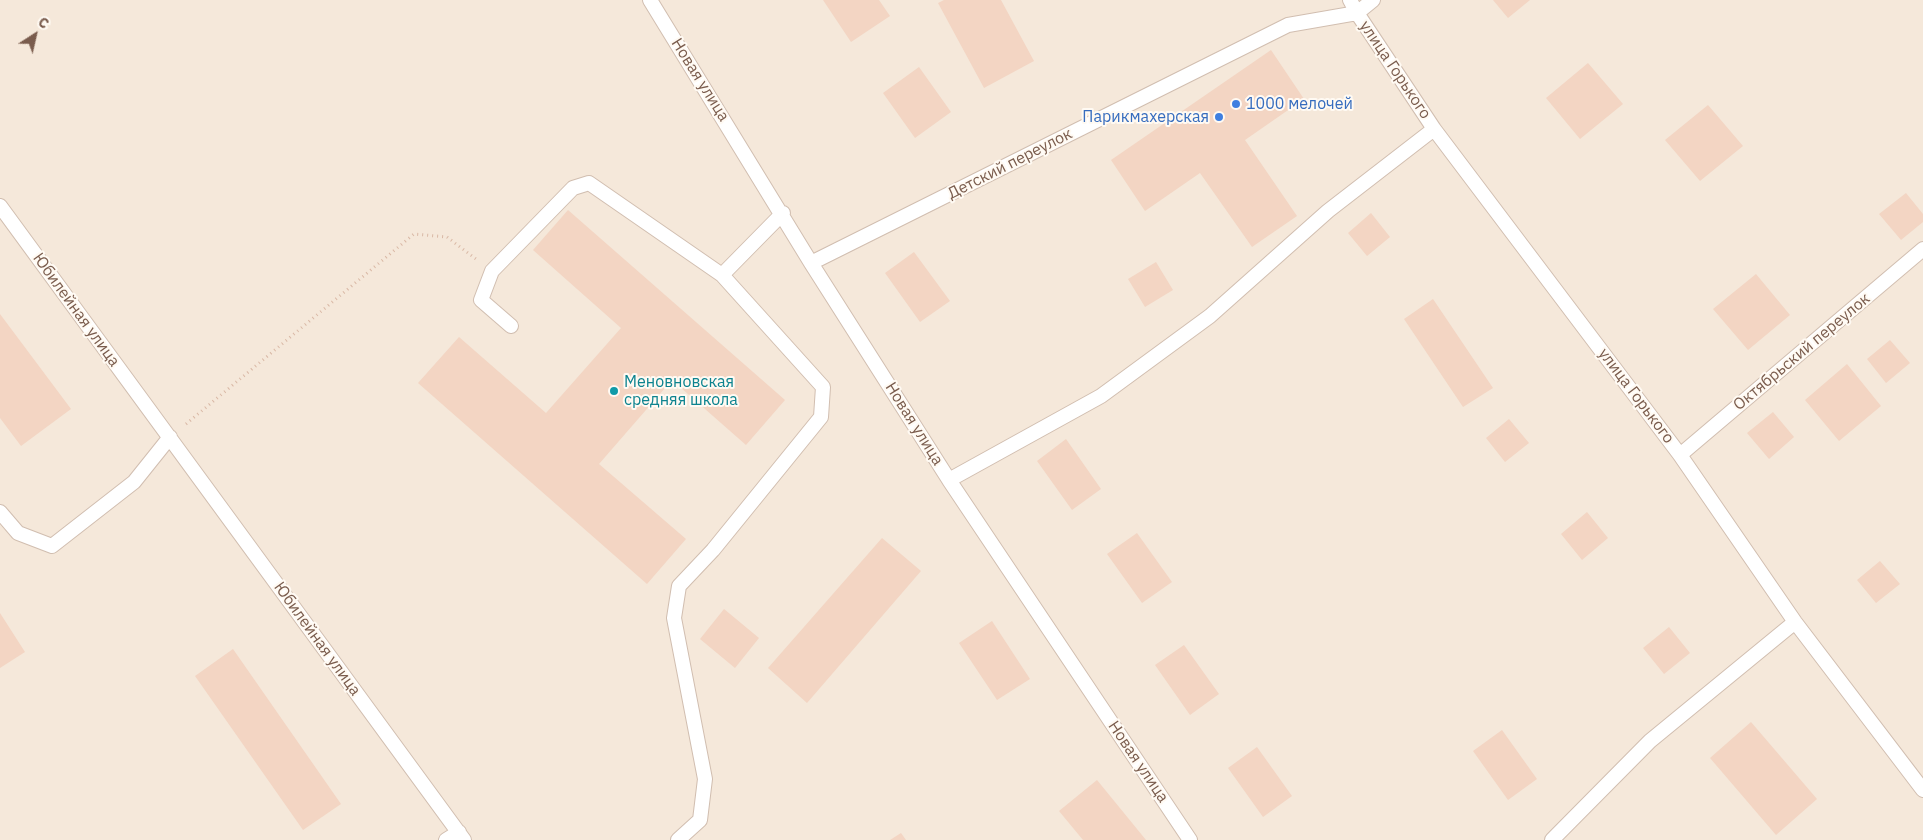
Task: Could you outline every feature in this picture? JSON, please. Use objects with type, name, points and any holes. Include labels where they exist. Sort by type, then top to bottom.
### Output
[{"type":"lane","name":"Новая улица","points":[[650,0],[783,214],[811,263],[949,480],[1190,840]]},
{"type":"lane","name":"Детский переулок","points":[[811,263],[1288,25],[1373,0]]},
{"type":"lane","name":"улица Горького","points":[[1353,6],[1434,129],[1680,454],[1796,622],[1923,790]]},
{"type":"lane","points":[[949,480],[1101,396],[1210,316],[1328,211],[1434,129]]},
{"type":"lane","points":[[511,326],[481,300],[492,271],[573,188],[589,183],[722,275],[823,387],[821,417],[713,550],[679,586],[674,618],[705,779],[700,820],[678,840]]},
{"type":"lane","name":"Юбилейная улица","points":[[0,206],[461,836]]},
{"type":"lane","points":[[722,275],[783,214]]},
{"type":"lane","name":"Октябрьский переулок","points":[[1680,454],[1923,249]]},
{"type":"lane","points":[[0,512],[18,533],[52,546],[134,482],[170,437]]},
{"type":"lane","points":[[1552,840],[1650,741],[1796,622]]},
{"type":"lane","points":[[446,840],[461,836]]},
{"type":"path","points":[[170,437],[414,234],[447,237],[492,271]]},
{"type":"shaded area","points":[[0,0],[1923,0],[1923,840],[0,840]]},
{"type":"building","points":[[823,0],[879,0],[890,16],[851,42]]},
{"type":"building","points":[[944,0],[1001,0],[1034,61],[984,88],[938,3]]},
{"type":"building","points":[[1493,0],[1530,0],[1508,18]]},
{"type":"building","points":[[1271,50],[1304,99],[1245,140],[1297,216],[1252,247],[1200,173],[1145,211],[1111,160]]},
{"type":"building","points":[[1588,63],[1623,104],[1580,139],[1546,98]]},
{"type":"building","points":[[919,67],[951,112],[915,138],[883,93]]},
{"type":"building","points":[[1708,105],[1743,146],[1700,181],[1665,140]]},
{"type":"building","points":[[1906,193],[1923,214],[1923,222],[1901,240],[1879,214]]},
{"type":"building","name":"Меновновская средняя школа","points":[[568,210],[785,400],[746,445],[672,380],[599,464],[686,539],[647,584],[418,383],[459,337],[546,413],[621,328],[533,250]]},
{"type":"building","points":[[1371,213],[1390,237],[1367,256],[1348,233]]},
{"type":"building","points":[[914,252],[950,301],[920,322],[885,273]]},
{"type":"building","points":[[1156,262],[1173,290],[1145,307],[1128,279]]},
{"type":"building","points":[[1756,274],[1790,315],[1748,350],[1713,309]]},
{"type":"building","points":[[1433,299],[1493,388],[1463,407],[1404,319]]},
{"type":"building","points":[[0,314],[71,409],[21,446],[0,418]]},
{"type":"building","points":[[1890,340],[1910,363],[1886,383],[1867,359]]},
{"type":"building","points":[[1847,364],[1881,406],[1839,441],[1805,400]]},
{"type":"building","points":[[1773,412],[1794,437],[1769,459],[1747,433]]},
{"type":"building","points":[[1509,419],[1529,443],[1505,462],[1486,438]]},
{"type":"building","points":[[1066,439],[1101,489],[1072,510],[1037,461]]},
{"type":"building","points":[[1587,512],[1608,538],[1582,560],[1561,534]]},
{"type":"building","points":[[1137,533],[1172,582],[1142,603],[1107,554]]},
{"type":"building","points":[[882,538],[921,571],[807,703],[768,668]]},
{"type":"building","points":[[1880,561],[1900,584],[1876,603],[1857,580]]},
{"type":"building","points":[[724,609],[759,638],[735,668],[700,639]]},
{"type":"building","points":[[0,613],[25,652],[0,668]]},
{"type":"building","points":[[992,621],[1030,679],[997,700],[959,643]]},
{"type":"building","points":[[1669,627],[1690,653],[1664,674],[1643,648]]},
{"type":"building","points":[[1184,645],[1219,694],[1190,715],[1155,665]]},
{"type":"building","points":[[233,649],[341,804],[303,830],[195,676]]},
{"type":"building","points":[[1751,722],[1817,799],[1776,835],[1710,758]]},
{"type":"building","points":[[1502,730],[1537,779],[1508,800],[1473,751]]},
{"type":"building","points":[[1257,747],[1292,796],[1263,817],[1228,768]]},
{"type":"building","points":[[1097,780],[1146,840],[1083,840],[1059,811]]},
{"type":"building","points":[[901,833],[906,840],[890,840]]},
{"type":"place","name":"1000 мелочей","points":[[1236,104]]},
{"type":"place","name":"Парикмахерская","points":[[1219,117]]},
{"type":"place","name":"Меновновская средняя школа","points":[[614,391]]}]
